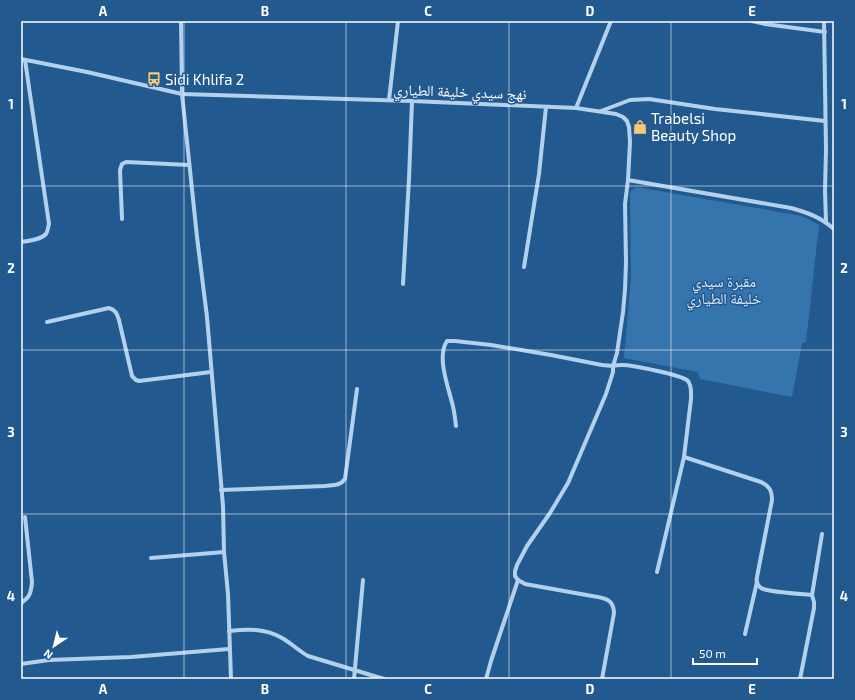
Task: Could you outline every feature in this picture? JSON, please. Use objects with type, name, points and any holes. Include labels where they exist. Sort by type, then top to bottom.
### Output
[{"type":"street","points":[[181,21],[182,94],[207,317],[222,490],[231,679]]},
{"type":"street","points":[[389,100],[398,21]]},
{"type":"street","points":[[576,108],[611,21]]},
{"type":"street","points":[[752,21],[825,32]]},
{"type":"street","points":[[824,21],[826,222]]},
{"type":"street","points":[[21,242],[35,240],[41,237],[46,233],[50,224],[23,59]]},
{"type":"street","name":"نهج سيدي خليفة الطياري","points":[[23,59],[182,94],[389,100],[576,108],[616,114],[623,117],[626,121],[630,127],[628,180],[625,204],[626,262],[624,298],[613,372],[606,394],[568,483],[550,513],[527,546],[517,566],[515,576],[518,580],[486,679]]},
{"type":"street","points":[[601,111],[630,100],[649,99],[825,121]]},
{"type":"street","points":[[403,284],[412,101]]},
{"type":"street","points":[[524,267],[539,174],[546,107]]},
{"type":"street","points":[[122,219],[120,170],[122,164],[126,162],[189,166]]},
{"type":"street","points":[[628,180],[791,208],[809,213],[826,222],[834,229]]},
{"type":"street","points":[[47,322],[109,308],[113,309],[118,316],[132,376],[136,380],[139,381],[212,372]]},
{"type":"street","points":[[456,426],[444,370],[443,355],[447,342],[455,341],[491,345],[602,365],[623,365],[673,374],[687,380],[690,384],[691,391],[684,457],[657,572]]},
{"type":"street","points":[[222,490],[325,486],[342,483],[345,479],[357,389]]},
{"type":"street","points":[[684,457],[761,482],[767,485],[771,490],[772,500],[758,566],[757,582],[745,634]]},
{"type":"street","points":[[21,603],[27,599],[31,592],[32,582],[25,517]]},
{"type":"street","points":[[800,679],[814,608],[812,595],[822,534]]},
{"type":"street","points":[[151,558],[224,552]]},
{"type":"street","points":[[354,679],[363,580]]},
{"type":"street","points":[[518,580],[525,584],[597,597],[608,600],[612,603],[614,613],[602,679]]},
{"type":"street","points":[[757,582],[760,587],[765,590],[812,595]]},
{"type":"street","points":[[229,631],[243,629],[267,631],[281,638],[308,656],[384,679]]},
{"type":"street","points":[[21,664],[49,660],[131,657],[229,649]]},
{"type":"green space","name":"مقبرة سيدي خليفة الطياري","points":[[636,187],[802,216],[819,225],[806,342],[802,343],[792,397],[700,379],[698,372],[624,358],[631,278],[630,192]]},
{"type":"place","name":"Sidi Khlifa 2","points":[[154,79]]},
{"type":"place","name":"Trabelsi Beauty Shop","points":[[640,127]]}]
